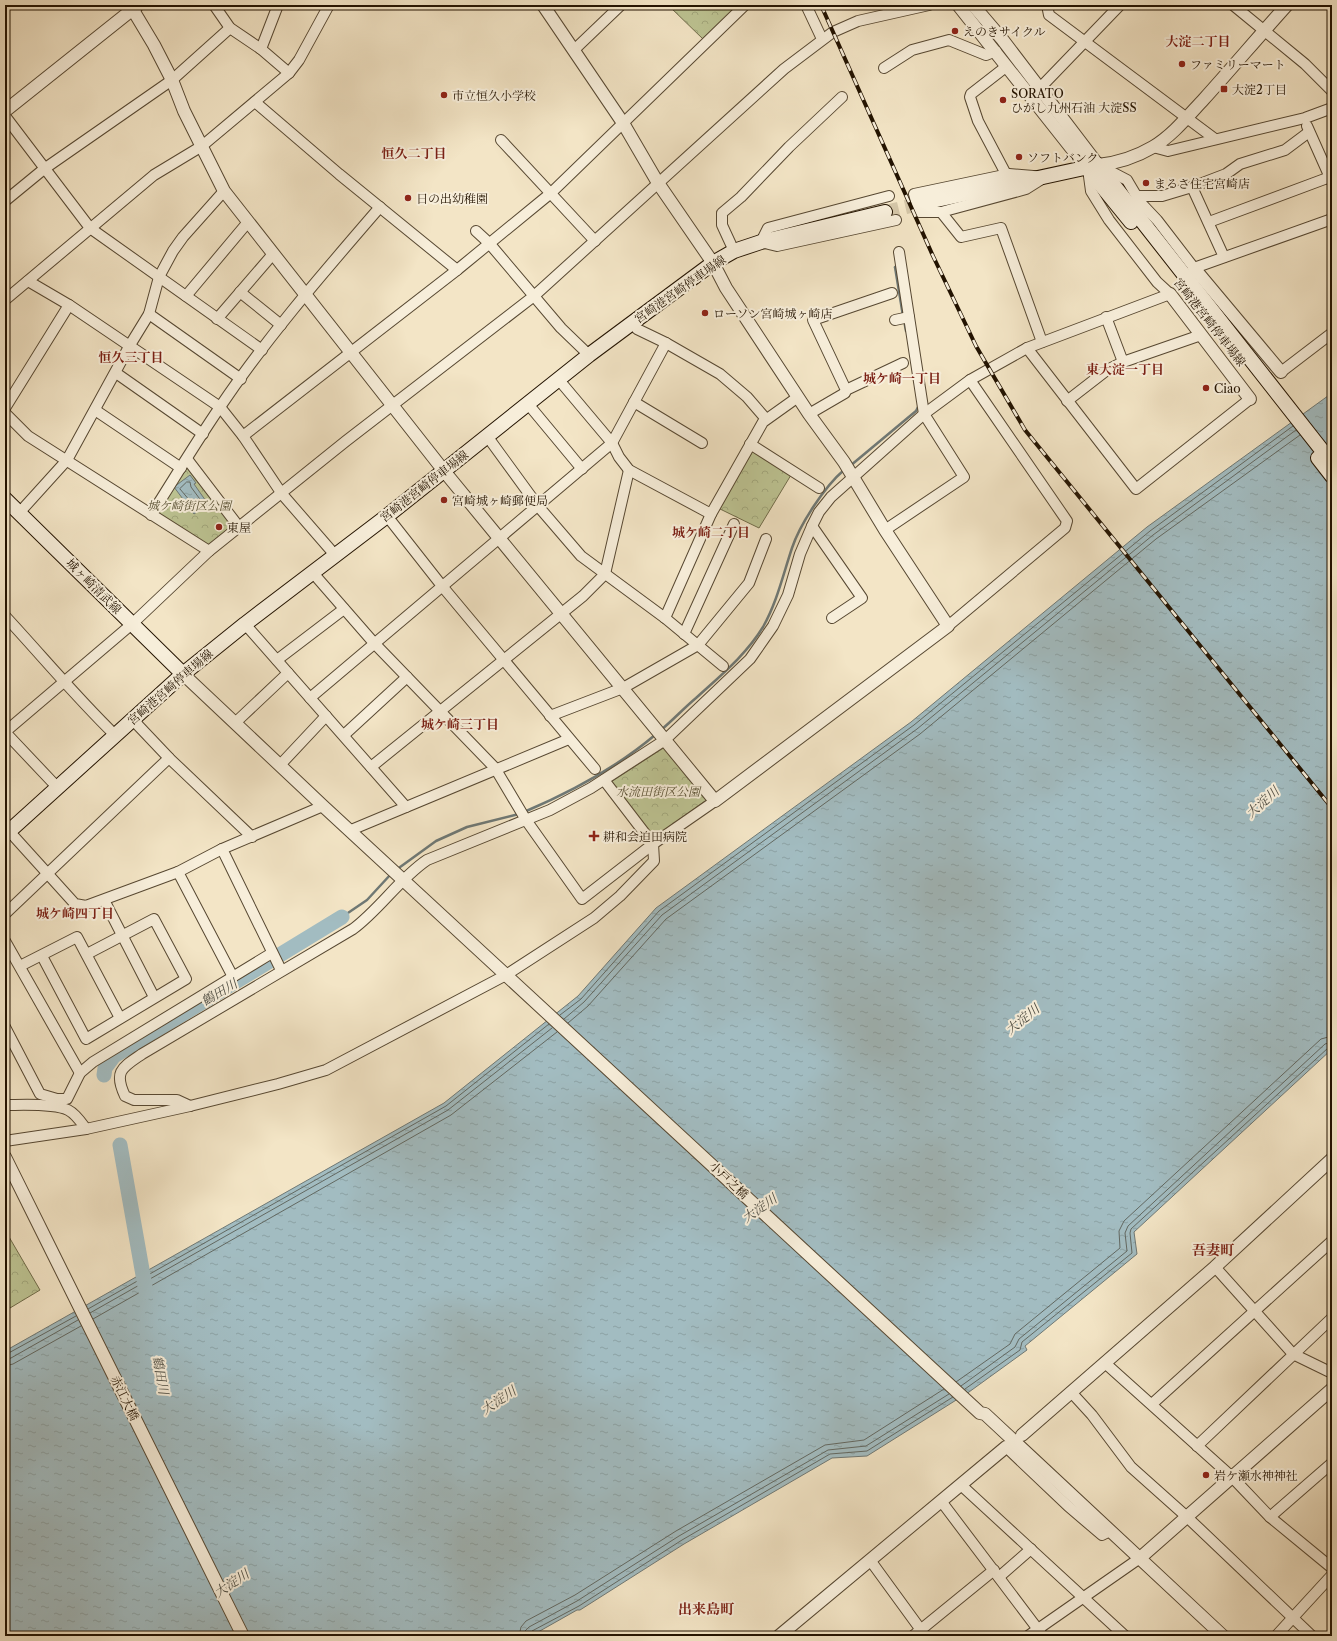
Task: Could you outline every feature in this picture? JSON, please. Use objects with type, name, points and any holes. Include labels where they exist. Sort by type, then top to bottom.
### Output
[{"type":"main road","points":[[923,203],[1093,166]]},
{"type":"main road","name":"宮崎港宮崎停車場線","points":[[1093,166],[1279,403],[1332,476]]},
{"type":"main road","name":"宮崎港宮崎停車場線","points":[[7,833],[183,674],[245,624],[387,516],[589,355],[713,264],[734,251],[761,242],[885,212]]},
{"type":"main road","name":"宮崎港宮崎停車場線","points":[[1279,403],[1332,463]]},
{"type":"main road","name":"城ヶ崎清武線","points":[[5,499],[183,674]]},
{"type":"street","points":[[214,5],[230,28],[261,49],[289,74]]},
{"type":"street","points":[[261,49],[278,5]]},
{"type":"street","points":[[5,300],[154,175],[202,146],[289,74],[299,60],[329,5]]},
{"type":"street","points":[[543,5],[623,123],[658,183],[713,264],[726,288],[809,414],[844,462],[885,530],[948,626]]},
{"type":"street","points":[[574,50],[621,5]]},
{"type":"street","points":[[806,5],[822,39]]},
{"type":"street","points":[[57,787],[5,732],[66,682],[132,624],[209,551],[282,494],[346,441],[394,406],[534,296],[784,69],[822,39],[858,21],[929,5]]},
{"type":"street","points":[[958,5],[1007,66],[1093,166],[1127,180],[1137,196],[1194,268],[1281,372],[1332,333]]},
{"type":"street","points":[[973,5],[1040,88],[1093,166],[1091,191],[1109,220],[1157,282],[1170,294],[1250,399],[1136,489],[1027,348]]},
{"type":"street","points":[[1047,5],[1049,15],[1215,139]]},
{"type":"street","points":[[1040,88],[1120,5]]},
{"type":"street","points":[[1233,5],[1305,64],[1332,91]]},
{"type":"street","points":[[1093,166],[1115,163],[1154,147],[1187,117],[1287,5]]},
{"type":"street","points":[[5,110],[134,6],[172,80],[184,111],[224,191],[444,471],[715,801]]},
{"type":"street","points":[[243,436],[457,270],[551,193],[743,6]]},
{"type":"street","points":[[5,201],[44,169],[172,80],[230,28]]},
{"type":"street","points":[[884,68],[912,50],[949,40],[986,55],[996,51]]},
{"type":"street","points":[[1006,174],[978,121],[970,97],[971,94],[1007,66]]},
{"type":"street","points":[[734,251],[722,225],[722,213],[741,197],[789,147],[842,97]]},
{"type":"street","points":[[255,102],[457,270]]},
{"type":"street","points":[[1154,147],[1168,151],[1305,118],[1332,108]]},
{"type":"street","points":[[5,116],[90,228],[262,350]]},
{"type":"street","points":[[1209,222],[1331,180],[1309,132],[1305,118]]},
{"type":"street","points":[[1137,196],[1162,196],[1192,187],[1226,174],[1240,164],[1285,150],[1309,132]]},
{"type":"street","points":[[501,140],[595,241]]},
{"type":"street","points":[[1006,174],[1045,177],[1026,189],[941,212],[919,212],[914,194],[1006,174]]},
{"type":"street","points":[[1192,187],[1224,257]]},
{"type":"street","points":[[19,513],[67,460],[130,345],[149,314],[159,277],[183,237],[224,191]]},
{"type":"street","points":[[889,196],[768,228],[761,242],[776,246],[896,220]]},
{"type":"street","points":[[151,515],[220,407],[262,350],[306,294],[380,207]]},
{"type":"street","points":[[941,212],[961,237],[1000,228],[1042,342]]},
{"type":"street","points":[[1194,268],[1332,219]]},
{"type":"street","points":[[186,296],[248,222]]},
{"type":"street","points":[[476,231],[489,243],[561,328],[589,355]]},
{"type":"street","points":[[885,530],[964,477],[924,414],[899,252]]},
{"type":"street","points":[[217,318],[273,254]]},
{"type":"street","points":[[28,281],[69,305],[130,345],[220,407],[243,436],[282,494],[335,555]]},
{"type":"street","points":[[240,292],[281,325]]},
{"type":"street","points":[[846,390],[813,320],[892,293]]},
{"type":"street","points":[[190,1106],[177,1100],[134,1100],[125,1096],[119,1079],[120,1073],[123,1068],[142,1054],[188,1028],[281,970],[353,929],[382,903],[417,867],[440,853],[526,820],[564,802],[604,780],[665,740],[750,659],[773,626],[788,595],[800,554],[819,512],[831,497],[852,477],[924,414],[970,380],[1027,348],[1170,294]]},
{"type":"street","points":[[5,408],[69,305]]},
{"type":"street","points":[[149,314],[241,379]]},
{"type":"street","points":[[895,320],[909,317]]},
{"type":"street","points":[[1106,317],[1123,362]]},
{"type":"street","points":[[633,322],[637,329],[666,343],[720,374],[747,397],[766,419]]},
{"type":"street","points":[[1067,401],[1107,370],[1123,362],[1201,335]]},
{"type":"street","points":[[310,698],[612,443],[666,343]]},
{"type":"street","points":[[809,414],[845,393],[846,390],[903,363]]},
{"type":"street","points":[[116,373],[203,434]]},
{"type":"street","points":[[559,380],[612,443],[619,457],[629,470],[711,514]]},
{"type":"street","points":[[313,573],[374,643],[495,768],[521,808],[526,820],[582,899],[653,844],[715,801],[948,626],[1065,528],[1067,521],[970,380]]},
{"type":"street","points":[[664,618],[711,514],[750,444],[766,419],[798,397]]},
{"type":"street","points":[[634,402],[702,443]]},
{"type":"street","points":[[528,404],[582,469]]},
{"type":"street","points":[[95,410],[181,468]]},
{"type":"street","points":[[5,413],[28,436],[209,551]]},
{"type":"street","points":[[487,436],[538,506],[581,556],[664,618],[723,666]]},
{"type":"street","points":[[750,444],[819,488]]},
{"type":"street","points":[[186,459],[239,527]]},
{"type":"street","points":[[371,767],[583,596],[605,574],[629,470]]},
{"type":"street","points":[[387,516],[503,661],[595,769]]},
{"type":"street","points":[[684,634],[734,524]]},
{"type":"street","points":[[812,526],[862,598],[832,618]]},
{"type":"street","points":[[550,716],[623,688],[698,645],[749,583],[766,539]]},
{"type":"street","points":[[277,660],[344,609]]},
{"type":"street","points":[[5,616],[66,682],[75,695],[114,735]]},
{"type":"street","points":[[245,624],[406,807]]},
{"type":"street","points":[[236,722],[288,673]]},
{"type":"street","name":"小戸之橋","points":[[183,674],[281,764],[323,806],[980,1413],[985,1414],[1223,1636]]},
{"type":"street","points":[[344,736],[408,678]]},
{"type":"street","points":[[281,764],[326,716]]},
{"type":"street","points":[[132,719],[169,758],[252,837]]},
{"type":"street","points":[[350,830],[495,768],[569,739]]},
{"type":"street","points":[[5,914],[169,758]]},
{"type":"street","points":[[5,1141],[86,1129],[190,1106],[278,1084],[326,1070],[509,978],[613,903],[654,861],[653,844],[604,780]]},
{"type":"street","points":[[7,833],[47,873],[75,904],[86,906],[178,872],[222,849],[323,806]]},
{"type":"street","points":[[222,849],[281,970]]},
{"type":"street","points":[[178,872],[233,977]]},
{"type":"street","points":[[104,900],[124,936],[154,997]]},
{"type":"street","points":[[42,956],[86,1039],[186,979],[154,919],[87,954]]},
{"type":"street","points":[[20,966],[77,937],[120,1018]]},
{"type":"street","points":[[5,941],[80,1073]]},
{"type":"street","points":[[5,1028],[40,1094],[57,1099],[67,1098],[80,1073],[93,1062],[272,953]]},
{"type":"street","points":[[5,1105],[59,1107],[68,1110],[77,1117],[86,1129]]},
{"type":"street","name":"赤江大橋","points":[[6,1158],[244,1636]]},
{"type":"street","points":[[1022,1435],[1215,1267],[1332,1159]]},
{"type":"street","points":[[1152,1404],[1332,1241]]},
{"type":"street","points":[[1215,1267],[1293,1354],[1332,1373]]},
{"type":"street","points":[[1198,1446],[1332,1318]]},
{"type":"street","points":[[1105,1363],[1232,1477],[1270,1517],[1332,1568]]},
{"type":"street","points":[[1028,1636],[1040,1632],[1083,1597],[1140,1558],[1332,1389]]},
{"type":"street","points":[[1071,1392],[1092,1415],[1131,1467],[1187,1517],[1312,1636]]},
{"type":"street","points":[[780,1636],[1006,1447],[1068,1506],[1102,1535],[1110,1531]]},
{"type":"street","points":[[1270,1517],[1332,1463]]},
{"type":"street","points":[[961,1485],[1125,1636]]},
{"type":"street","points":[[941,1501],[1040,1632]]},
{"type":"street","points":[[870,1560],[917,1633],[996,1573],[1031,1549]]},
{"type":"street","points":[[1276,1636],[1332,1575]]},
{"type":"green space","points":[[668,5],[736,5],[734,9],[704,40]]},
{"type":"green space","points":[[753,451],[791,475],[759,528],[718,508]]},
{"type":"green space","name":"城ケ崎街区公園","points":[[189,468],[233,526],[208,545],[157,513],[183,469]]},
{"type":"green space","name":"水流田街区公園","points":[[665,747],[708,799],[653,838],[611,782]]},
{"type":"green space","points":[[5,1230],[40,1290],[5,1311]]},
{"type":"water","name":"大淀川","points":[[1332,393],[1332,1049],[1134,1232],[1137,1254],[1025,1346],[1027,1350],[969,1392],[867,1456],[832,1458],[684,1544],[580,1610],[577,1610],[531,1636],[5,1636],[5,1351],[444,1103],[578,996],[656,908],[911,722],[1147,527]]},
{"type":"water","points":[[190,475],[196,483],[194,484],[208,504],[194,514],[174,487]]},
{"type":"waterway","points":[[895,267],[903,316]]},
{"type":"waterway","points":[[904,320],[906,331]]},
{"type":"waterway","points":[[850,466],[916,411],[919,405]]},
{"type":"waterway","points":[[661,730],[732,665],[749,647],[768,618],[792,548],[801,528],[821,495],[844,470]]},
{"type":"waterway","points":[[524,812],[576,788],[609,769],[655,735]]},
{"type":"waterway","points":[[396,870],[436,841],[467,827],[519,814]]},
{"type":"waterway","points":[[342,917],[367,900],[391,874]]},
{"type":"waterway","name":"鶴田川","points":[[104,1075],[105,1068],[114,1056],[342,917]]},
{"type":"waterway","name":"鶴田川","points":[[120,1145],[146,1292]]},
{"type":"tunnel","points":[[885,212],[923,203]]},
{"type":"railway","points":[[821,5],[933,256],[976,346],[1025,430],[1332,808]]},
{"type":"place","name":"えのきサイクル","points":[[955,31]]},
{"type":"place","name":"ファミリーマート","points":[[1182,64]]},
{"type":"place","name":"大淀2丁目","points":[[1224,89]]},
{"type":"place","name":"市立恒久小学校","points":[[444,95]]},
{"type":"place","name":"SORATO ひがし九州石油 大淀SS","points":[[1003,100]]},
{"type":"place","name":"ソフトバンク","points":[[1019,157]]},
{"type":"place","name":"まるさ住宅宮崎店","points":[[1146,183]]},
{"type":"place","name":"日の出幼稚園","points":[[408,198]]},
{"type":"place","name":"ローソン宮崎城ヶ崎店","points":[[705,313]]},
{"type":"place","name":"Ciao","points":[[1206,388]]},
{"type":"place","name":"宮崎城ヶ崎郵便局","points":[[444,500]]},
{"type":"place","name":"東屋","points":[[219,527]]},
{"type":"place","name":"耕和会迫田病院","points":[[594,836]]},
{"type":"place","name":"岩ケ瀬水神神社","points":[[1206,1475]]},
{"type":"district","name":"大淀二丁目","points":[[1198,41]]},
{"type":"district","name":"恒久二丁目","points":[[414,153]]},
{"type":"district","name":"恒久三丁目","points":[[131,357]]},
{"type":"district","name":"東大淀一丁目","points":[[1125,369]]},
{"type":"district","name":"城ケ崎一丁目","points":[[902,378]]},
{"type":"district","name":"城ケ崎二丁目","points":[[711,532]]},
{"type":"district","name":"城ケ崎三丁目","points":[[460,724]]},
{"type":"district","name":"城ケ崎四丁目","points":[[75,913]]},
{"type":"district","name":"吾妻町","points":[[1213,1250]]},
{"type":"district","name":"出来島町","points":[[706,1609]]}]
